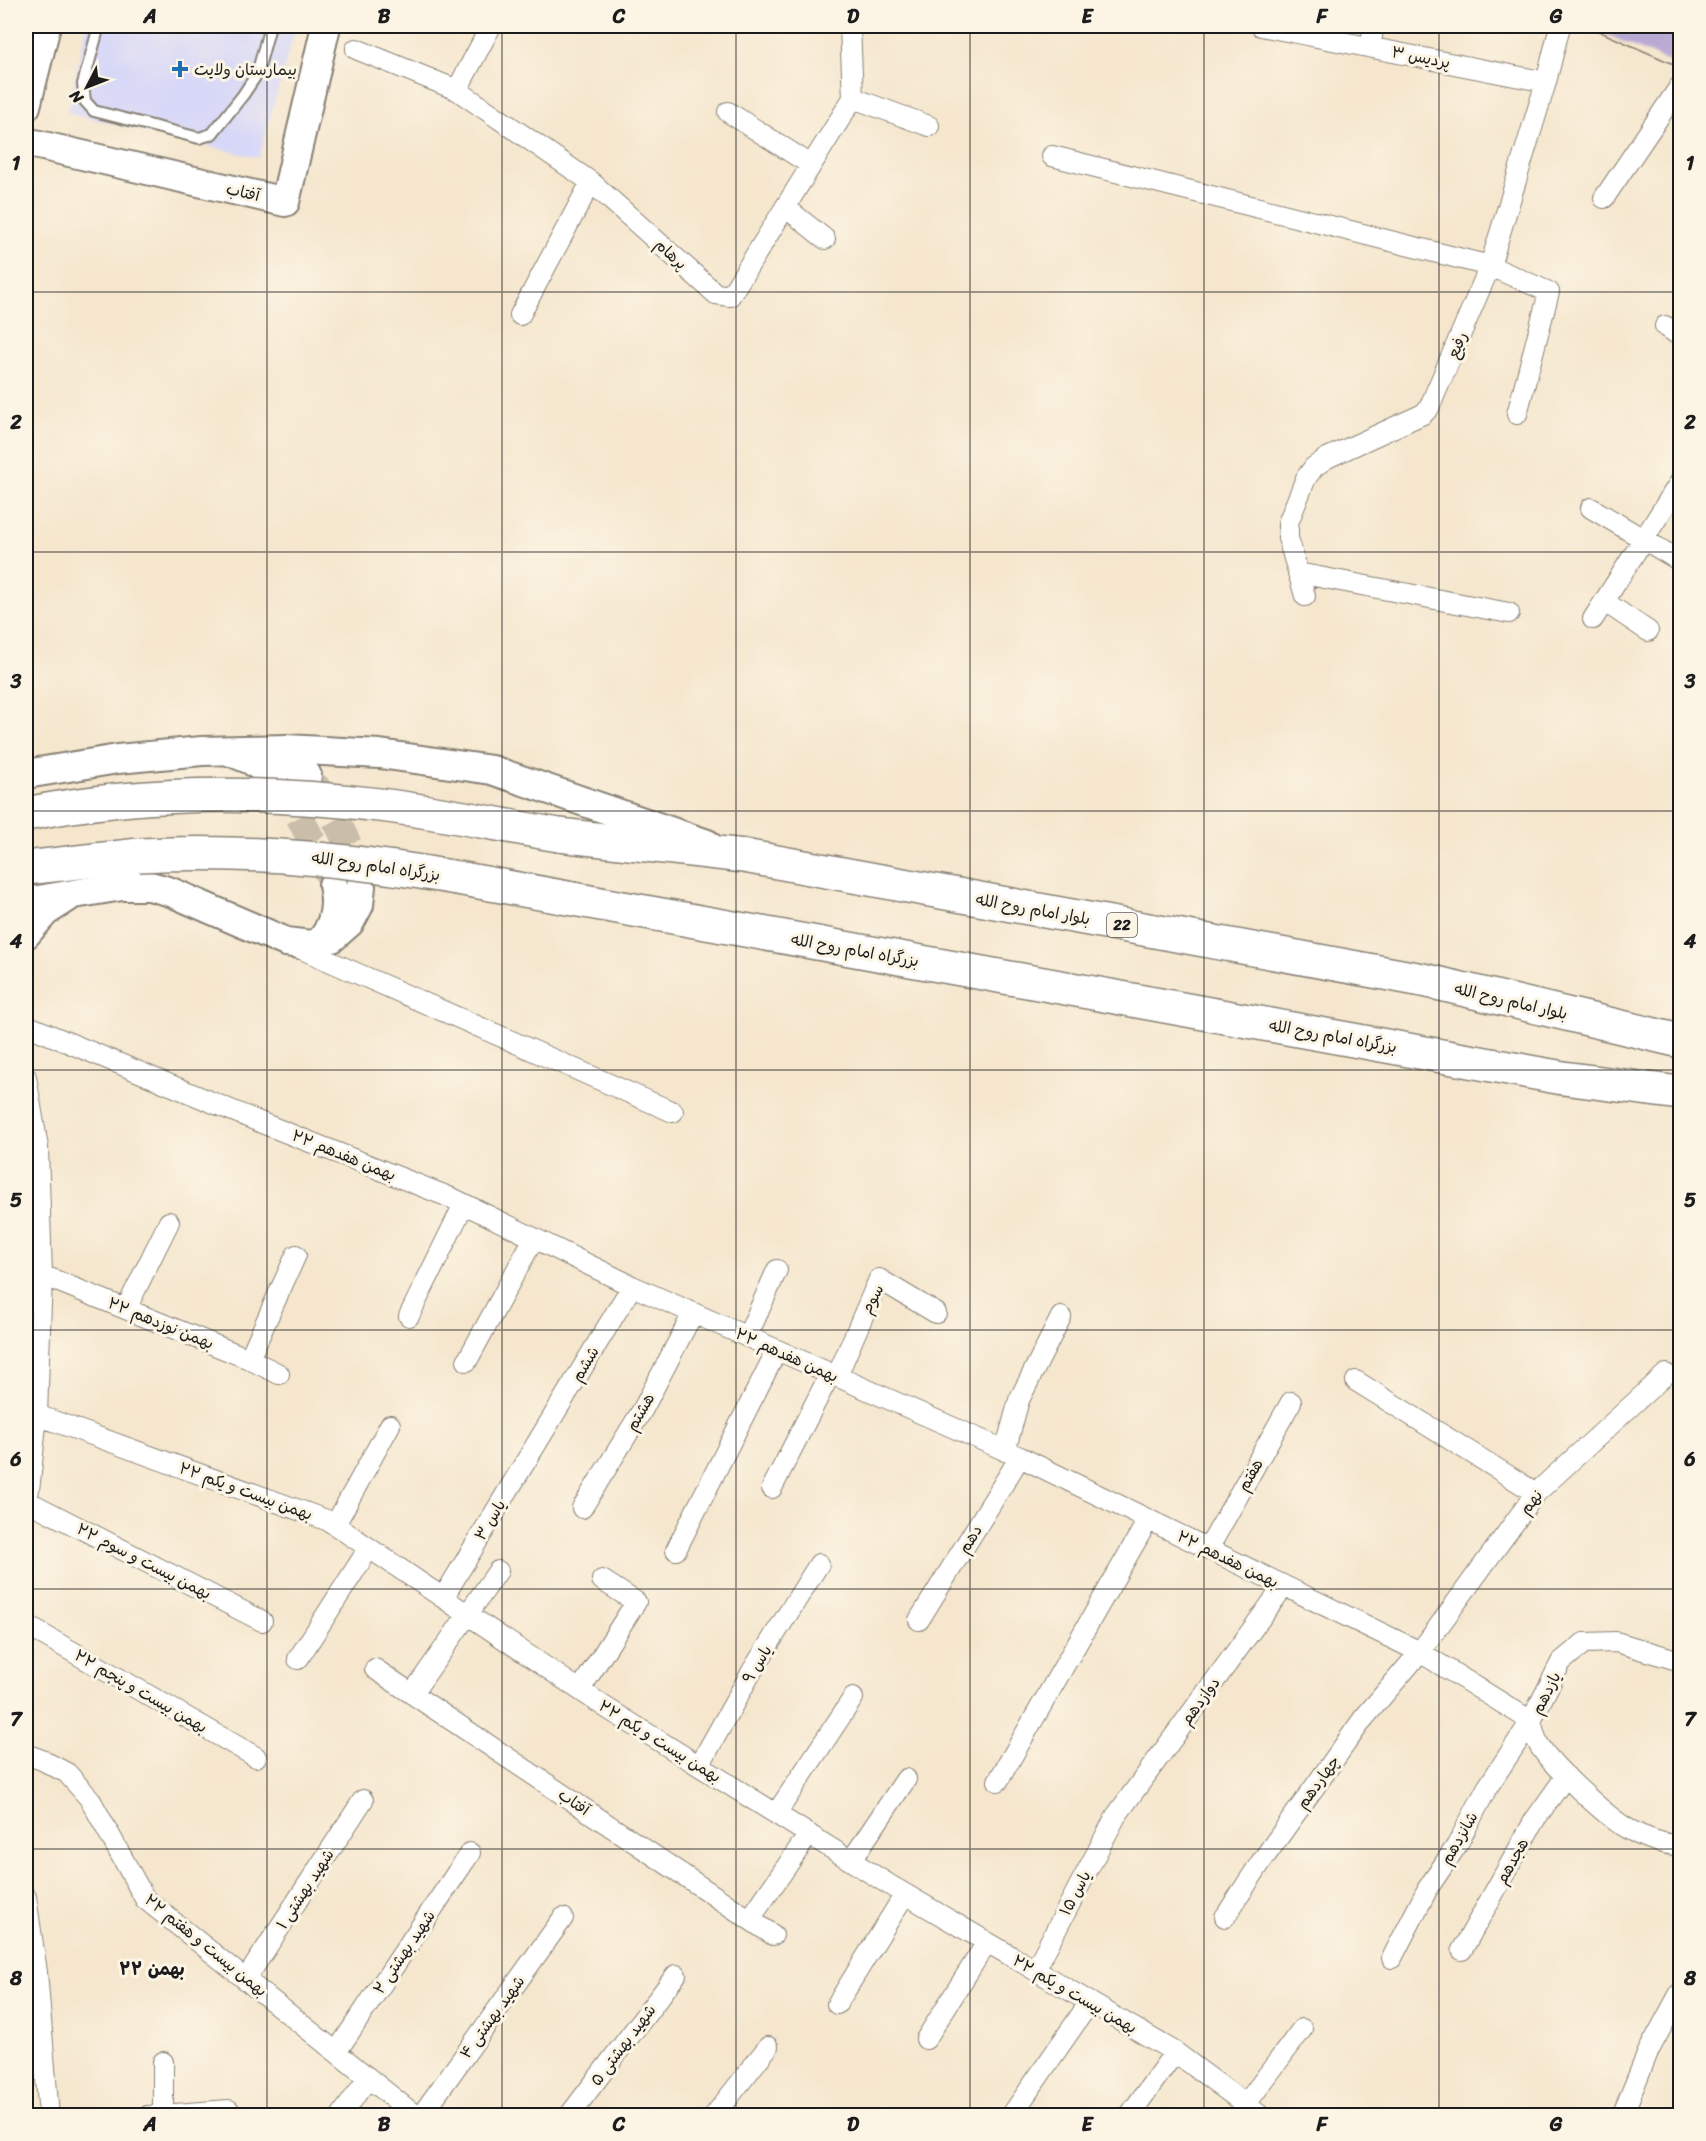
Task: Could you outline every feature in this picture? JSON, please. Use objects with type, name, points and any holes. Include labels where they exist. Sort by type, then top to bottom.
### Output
[{"type":"highway","name":"بلوار امام روح الله","points":[[26,814],[91,804],[213,796],[288,797],[409,809],[559,835],[744,856],[1428,981],[1680,1041]]},
{"type":"highway","name":"بزرگراه امام روح الله","points":[[26,868],[139,855],[236,853],[317,857],[392,866],[1563,1078],[1680,1093]]},
{"type":"main road","points":[[26,106],[46,26]]},
{"type":"main road","name":"آفتاب","points":[[26,142],[285,202],[326,26]]},
{"type":"main road","points":[[256,749],[285,759],[307,776]]},
{"type":"main road","points":[[220,750],[251,760],[274,777]]},
{"type":"main road","points":[[26,774],[136,757],[220,750],[315,750],[380,754],[492,770],[744,856]]},
{"type":"main road","points":[[26,756],[51,765],[72,766]]},
{"type":"main road","points":[[26,902],[129,885],[157,887],[283,941],[300,945],[319,943],[336,935],[350,922],[359,905],[361,886]]},
{"type":"main road","points":[[319,943],[333,919],[336,900],[333,885]]},
{"type":"main road","points":[[26,934],[51,907],[84,892]]},
{"type":"street","points":[[457,90],[491,26]]},
{"type":"street","points":[[850,26],[853,98],[929,126]]},
{"type":"street","name":"پردیس ۳","points":[[1261,26],[1286,28],[1546,82]]},
{"type":"street","points":[[1370,47],[1374,26]]},
{"type":"street","name":"رفیع","points":[[1305,597],[1288,538],[1288,523],[1306,478],[1314,467],[1327,459],[1423,414],[1429,408],[1490,266],[1546,82],[1560,26]]},
{"type":"street","name":"پرهام","points":[[356,49],[457,90],[591,182],[716,294],[730,296],[853,98]]},
{"type":"street","points":[[1604,198],[1680,86]]},
{"type":"street","points":[[728,112],[811,165]]},
{"type":"street","points":[[1052,156],[1490,266],[1549,292],[1517,414]]},
{"type":"street","points":[[520,315],[591,182]]},
{"type":"street","points":[[785,207],[825,239]]},
{"type":"street","points":[[1593,619],[1680,482]]},
{"type":"street","points":[[1591,508],[1680,561]]},
{"type":"street","points":[[1298,573],[1509,613]]},
{"type":"street","points":[[1605,602],[1648,631]]},
{"type":"street","points":[[283,941],[673,1112]]},
{"type":"street","name":"۲۲ بهمن هفدهم","points":[[26,1024],[464,1204],[632,1287],[1013,1454],[1420,1652],[1531,1721]]},
{"type":"street","points":[[26,1077],[28,1105],[38,1147],[42,1275],[32,1389],[37,1415],[27,1493]]},
{"type":"street","points":[[409,1316],[464,1204]]},
{"type":"street","points":[[126,1309],[169,1222]]},
{"type":"street","points":[[467,1361],[534,1238]]},
{"type":"street","points":[[249,1359],[296,1255]]},
{"type":"street","points":[[747,1337],[777,1270]]},
{"type":"street","name":"۲۲ بهمن نوزدهم","points":[[42,1275],[249,1359],[279,1374]]},
{"type":"street","name":"سوم","points":[[833,1375],[879,1279],[936,1313]]},
{"type":"street","name":"ششم","points":[[538,1442],[632,1287]]},
{"type":"street","name":"هشتم","points":[[582,1508],[643,1408],[693,1313]]},
{"type":"street","name":"دهم","points":[[919,1620],[1013,1454],[1019,1400],[1061,1317]]},
{"type":"street","points":[[676,1550],[777,1350]]},
{"type":"street","name":"نهم","points":[[1420,1652],[1536,1493],[1666,1374]]},
{"type":"street","points":[[772,1488],[833,1375]]},
{"type":"street","points":[[1356,1381],[1536,1493]]},
{"type":"street","name":"هفتم","points":[[1208,1549],[1291,1402]]},
{"type":"street","name":"۲۲ بهمن بیست و یکم","points":[[37,1415],[335,1525],[580,1690],[699,1766],[905,1894],[1175,2052],[1248,2112]]},
{"type":"street","points":[[335,1525],[390,1425]]},
{"type":"street","name":"یاس ۳","points":[[443,1598],[538,1442]]},
{"type":"street","name":"۲۲ بهمن بیست و سوم","points":[[27,1493],[262,1622]]},
{"type":"street","points":[[998,1780],[1148,1520]]},
{"type":"street","points":[[298,1659],[369,1548]]},
{"type":"street","name":"یاس ۹","points":[[699,1766],[752,1671],[819,1564]]},
{"type":"street","points":[[412,1694],[498,1571]]},
{"type":"street","points":[[580,1690],[636,1602],[602,1580]]},
{"type":"street","name":"دوازدهم","points":[[1116,1816],[1284,1586]]},
{"type":"street","name":"۲۲ بهمن بیست و پنجم","points":[[26,1625],[256,1757]]},
{"type":"street","name":"یازدهم","points":[[1680,1662],[1616,1642],[1584,1643],[1562,1662],[1531,1721],[1538,1743],[1548,1759],[1627,1829],[1666,1845],[1680,1846]]},
{"type":"street","name":"چهاردهم","points":[[1225,1917],[1261,1862],[1363,1719],[1420,1652]]},
{"type":"street","name":"آفتاب","points":[[375,1669],[772,1935]]},
{"type":"street","points":[[776,1814],[853,1698]]},
{"type":"street","name":"شانزدهم","points":[[1392,1958],[1428,1888],[1457,1845],[1487,1788],[1531,1721]]},
{"type":"street","name":"۲۲ بهمن بیست و هفتم","points":[[26,1754],[67,1773],[90,1799],[145,1899],[416,2115]]},
{"type":"street","name":"هجدهم","points":[[1462,1950],[1534,1821],[1566,1776]]},
{"type":"street","points":[[851,1861],[906,1779]]},
{"type":"street","name":"شهید بهشتی ۱","points":[[246,1979],[363,1800]]},
{"type":"street","name":"یاس ۱۵","points":[[1035,1970],[1116,1816]]},
{"type":"street","points":[[750,1919],[809,1834]]},
{"type":"street","name":"شهید بهشتی ۲","points":[[338,2051],[470,1853]]},
{"type":"street","points":[[837,2004],[905,1894]]},
{"type":"street","points":[[26,1897],[37,1972],[49,2115]]},
{"type":"street","name":"شهید بهشتی ۴","points":[[421,2115],[563,1918]]},
{"type":"street","points":[[926,2039],[987,1942]]},
{"type":"street","name":"شهید بهشتی ۵","points":[[569,2115],[676,1975]]},
{"type":"street","points":[[1622,2115],[1648,2052],[1680,1993]]},
{"type":"street","points":[[1011,2115],[1090,2002]]},
{"type":"street","points":[[1248,2112],[1302,2029]]},
{"type":"street","points":[[714,2115],[768,2047]]},
{"type":"street","points":[[1129,2115],[1175,2052]]},
{"type":"street","points":[[163,2061],[155,2115],[229,2110]]},
{"type":"street","points":[[341,2115],[368,2078]]},
{"type":"lane","points":[[99,26],[83,84],[85,101],[94,111],[199,138],[212,134],[257,74],[270,26]]},
{"type":"shaded area","name":"بیمارستان ولایت","points":[[87,26],[296,26],[259,158],[67,113]]},
{"type":"building","points":[[1587,26],[1680,26],[1680,67]]},
{"type":"tunnel","points":[[278,781],[291,800],[330,877]]},
{"type":"tunnel","points":[[314,784],[341,830],[361,880]]},
{"type":"place","name":"بیمارستان ولایت","points":[[180,69]]},
{"type":"district","name":"۲۲ بهمن","points":[[152,1969]]}]
